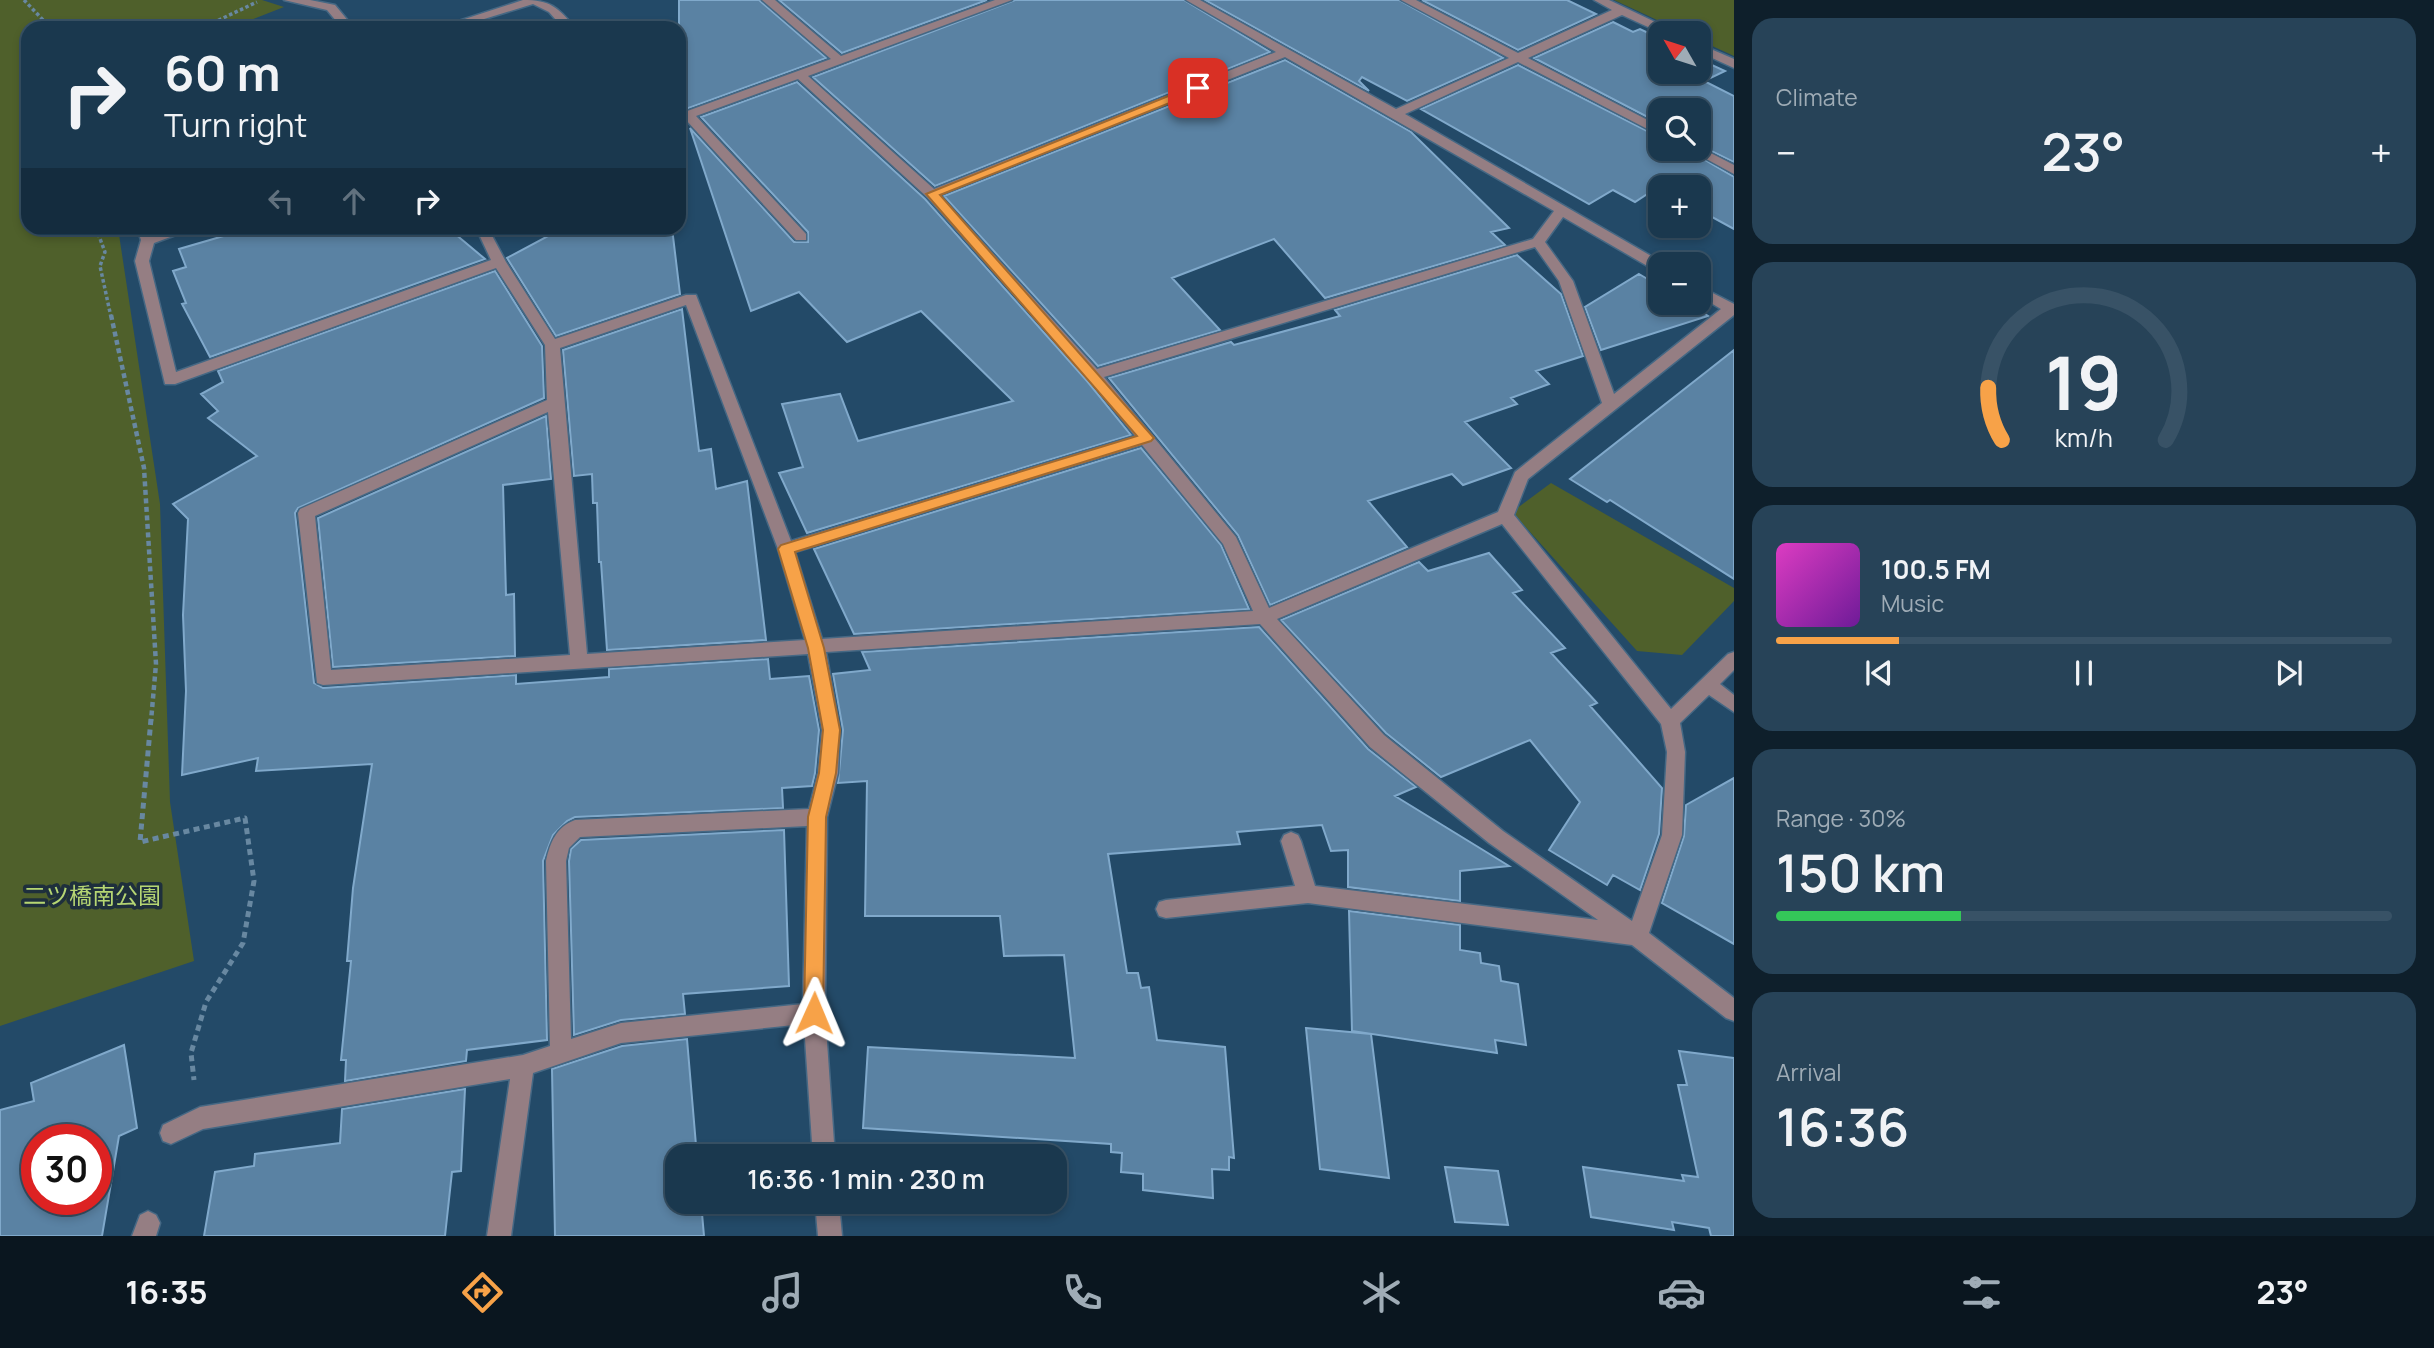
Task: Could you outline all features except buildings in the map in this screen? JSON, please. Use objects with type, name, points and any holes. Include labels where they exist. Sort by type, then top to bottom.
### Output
[{"type":"street","points":[[294,0],[331,7],[342,21]]},
{"type":"street","points":[[466,21],[534,0],[553,10],[563,21]]},
{"type":"street","points":[[768,0],[839,60]]},
{"type":"street","points":[[686,116],[1006,0]]},
{"type":"street","points":[[1192,0],[1396,114],[1648,261]]},
{"type":"street","points":[[1407,0],[1648,125]]},
{"type":"street","points":[[1600,0],[1648,22]]},
{"type":"street","points":[[1396,114],[1622,10]]},
{"type":"street","points":[[932,194],[1283,53]]},
{"type":"street","points":[[1712,53],[1734,64]]},
{"type":"street","points":[[801,76],[932,194],[1094,375],[1230,541],[1265,617],[1377,741],[1496,836],[1637,936],[1734,1011]]},
{"type":"street","points":[[686,119],[801,237]]},
{"type":"street","points":[[1711,158],[1734,170]]},
{"type":"street","points":[[1094,375],[1538,242],[1561,211]]},
{"type":"street","points":[[146,235],[142,261],[170,380],[499,262]]},
{"type":"street","points":[[486,235],[499,262],[552,345],[579,659]]},
{"type":"street","points":[[1538,242],[1566,281],[1610,405]]},
{"type":"street","points":[[555,403],[306,513],[323,678],[579,659],[816,648],[1265,617],[1504,516],[1521,476],[1733,309],[1711,297]]},
{"type":"street","points":[[552,345],[691,298],[786,549],[816,648],[831,730],[828,773],[817,817],[814,1013],[823,1144]]},
{"type":"street","points":[[786,549],[1146,438]]},
{"type":"street","points":[[1504,516],[1670,722],[1676,752],[1672,835],[1637,936]]},
{"type":"street","points":[[1670,722],[1734,659]]},
{"type":"street","points":[[1708,684],[1734,705]]},
{"type":"street","points":[[561,1053],[556,861],[560,844],[575,829],[817,817]]},
{"type":"street","points":[[1291,841],[1308,894]]},
{"type":"street","points":[[1166,909],[1308,894],[1568,925],[1637,936]]},
{"type":"street","points":[[171,1133],[200,1118],[523,1066],[621,1033],[814,1013]]},
{"type":"street","points":[[499,1236],[523,1066]]},
{"type":"street","points":[[828,1214],[830,1236]]},
{"type":"path","points":[[24,0],[44,21]]},
{"type":"path","points":[[246,0],[259,0]]},
{"type":"path","points":[[216,21],[259,0]]},
{"type":"path","points":[[99,235],[105,252],[100,266],[144,468],[156,664],[140,842],[246,818],[254,881],[243,943],[206,1002],[191,1053],[200,1118]]},
{"type":"green space","name":"二ツ橋南公園","points":[[0,0],[262,0],[284,7],[248,21],[21,21],[21,235],[119,235],[160,504],[170,802],[194,961],[0,1026]]},
{"type":"green space","points":[[1614,0],[1734,0],[1734,56],[1712,46],[1712,21],[1659,21]]},
{"type":"green space","points":[[1551,483],[1734,588],[1734,601],[1682,655],[1637,651],[1512,512]]},
{"type":"route","points":[[814,1013],[817,817],[828,773],[831,730],[816,648],[786,549],[1146,438],[1094,375],[932,194],[1198,88]]}]
